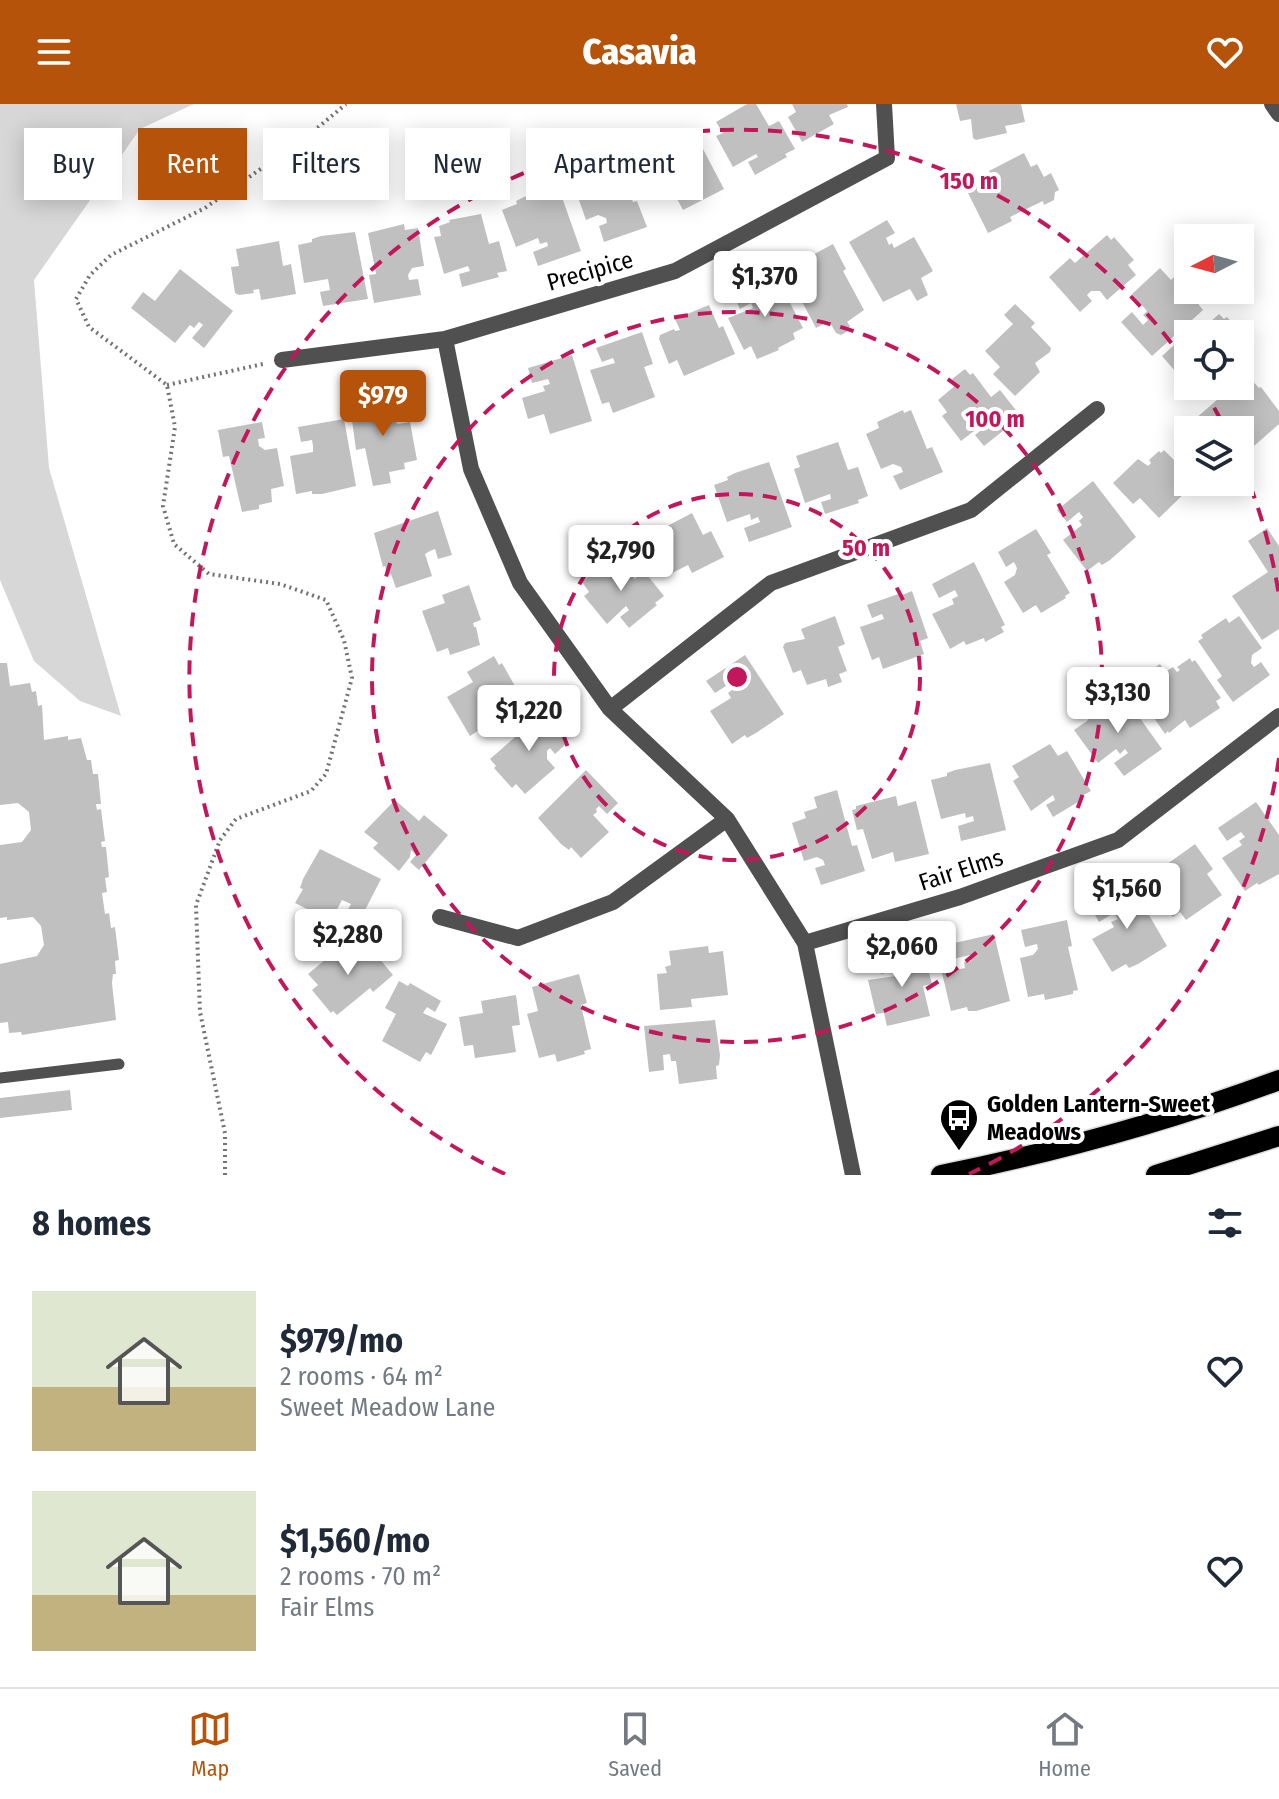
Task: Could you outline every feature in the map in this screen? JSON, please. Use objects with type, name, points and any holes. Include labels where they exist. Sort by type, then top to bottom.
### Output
[{"type":"main road","points":[[941,1175],[1054,1150],[1205,1108],[1279,1080]]},
{"type":"main road","points":[[1156,1175],[1279,1136]]},
{"type":"street","name":"Precipice","points":[[282,360],[445,339],[675,271],[887,158],[884,104]]},
{"type":"street","points":[[1272,104],[1279,114]]},
{"type":"street","points":[[445,339],[471,469],[520,583],[610,709],[727,819],[805,943],[853,1175]]},
{"type":"street","points":[[610,709],[771,583],[971,510],[1097,409]]},
{"type":"street","name":"Fair Elms","points":[[805,943],[960,897],[1118,840],[1279,716]]},
{"type":"street","points":[[440,917],[518,938],[613,902],[727,819]]},
{"type":"lane","points":[[0,1078],[119,1064]]},
{"type":"path","points":[[225,1175],[225,1133],[200,1012],[196,905],[220,840],[236,819],[311,791],[326,774],[352,678],[344,640],[326,600],[280,584],[209,574],[174,544],[163,506],[175,427],[167,385],[89,327],[76,299],[90,275],[111,255],[205,208],[309,135],[346,104]]},
{"type":"path","points":[[167,385],[282,360]]},
{"type":"shaded area","points":[[0,104],[194,104],[138,128],[122,155],[122,128],[24,128],[24,200],[90,200],[34,280],[49,468],[121,716],[80,701],[34,661],[0,580]]},
{"type":"building","points":[[747,104],[756,104],[769,126],[779,121],[795,149],[755,175],[748,162],[758,157],[756,154],[733,167],[716,136],[723,133],[716,122]]},
{"type":"building","points":[[792,104],[847,104],[848,107],[829,115],[834,124],[802,142],[788,117],[796,112]]},
{"type":"building","points":[[956,104],[1021,104],[1025,122],[1005,126],[1007,133],[976,140],[973,138],[971,119],[960,121]]},
{"type":"building","points":[[703,149],[724,189],[703,200]]},
{"type":"building","points":[[1024,153],[1031,167],[1037,164],[1044,177],[1051,173],[1059,190],[1055,192],[1054,200],[1044,205],[1043,201],[1010,217],[1012,221],[988,233],[967,191],[982,183],[986,192],[992,189],[995,182],[989,171]]},
{"type":"building","points":[[524,197],[526,200],[563,200],[581,251],[538,266],[533,252],[548,246],[547,242],[540,244],[538,238],[516,247],[502,210],[517,204],[516,201]]},
{"type":"building","points":[[579,200],[632,200],[637,201],[647,227],[604,242],[599,226],[607,223],[606,218],[598,215],[586,220]]},
{"type":"building","points":[[678,200],[703,200],[683,210]]},
{"type":"building","points":[[481,214],[489,244],[499,241],[507,271],[497,273],[499,277],[462,287],[459,274],[470,271],[468,266],[444,274],[434,237],[441,236],[439,226],[449,220]]},
{"type":"building","points":[[887,220],[895,233],[886,238],[889,245],[892,243],[894,248],[914,237],[933,271],[921,278],[928,295],[917,301],[910,289],[883,302],[849,242]]},
{"type":"building","points":[[404,224],[405,230],[418,228],[424,266],[412,268],[408,275],[409,280],[418,279],[421,295],[374,303],[369,275],[376,274],[368,233]]},
{"type":"building","points":[[355,232],[368,299],[323,306],[320,292],[330,290],[328,279],[304,283],[298,245],[321,236]]},
{"type":"building","points":[[1107,235],[1111,240],[1114,237],[1134,260],[1128,265],[1136,275],[1107,300],[1100,291],[1091,291],[1087,295],[1092,301],[1080,312],[1049,277],[1070,258],[1075,263]]},
{"type":"building","points":[[279,241],[283,266],[291,264],[296,294],[261,300],[259,289],[253,290],[254,293],[235,293],[231,267],[239,266],[236,249]]},
{"type":"building","points":[[833,244],[846,269],[843,271],[864,310],[847,322],[850,326],[848,331],[841,335],[836,333],[829,321],[816,328],[799,296],[810,290],[813,284],[810,278],[801,283],[792,266]]},
{"type":"building","points":[[1160,268],[1171,280],[1174,277],[1174,304],[1198,304],[1203,310],[1192,320],[1174,320],[1174,336],[1152,356],[1121,322],[1132,312],[1143,325],[1148,320],[1143,315],[1147,311],[1132,294]]},
{"type":"building","points":[[180,269],[233,311],[204,348],[192,338],[203,325],[199,322],[194,328],[190,325],[175,343],[131,308],[143,292],[155,301]]},
{"type":"building","points":[[777,278],[803,328],[793,333],[795,339],[779,350],[757,359],[751,346],[744,350],[728,318],[753,308],[751,303],[740,309],[734,296],[765,279],[767,283]]},
{"type":"building","points":[[1015,304],[1035,323],[1031,327],[1051,348],[1035,363],[1040,372],[1015,396],[993,374],[1000,367],[985,351],[1013,324],[1004,315]]},
{"type":"building","points":[[709,305],[719,328],[723,326],[735,354],[684,376],[677,360],[669,364],[660,335],[674,329],[680,330],[675,319]]},
{"type":"building","points":[[1219,314],[1230,320],[1212,320]]},
{"type":"building","points":[[642,332],[653,364],[644,367],[655,397],[613,413],[609,402],[602,404],[590,370],[615,363],[613,358],[602,362],[596,348]]},
{"type":"building","points":[[1174,345],[1174,370],[1162,356]]},
{"type":"building","points":[[572,355],[592,421],[550,434],[544,414],[528,419],[522,398],[545,391],[543,386],[550,384],[548,379],[532,383],[528,368]]},
{"type":"building","points":[[965,369],[970,375],[973,373],[991,397],[1000,390],[1019,414],[1011,420],[1013,423],[984,446],[975,435],[984,428],[980,423],[961,441],[942,416],[947,412],[938,400],[956,385],[952,379]]},
{"type":"building","points":[[1254,383],[1279,411],[1279,424],[1254,446],[1254,416],[1198,416],[1217,400],[1254,400]]},
{"type":"building","points":[[397,396],[400,413],[391,414],[392,420],[398,424],[410,422],[417,460],[404,463],[405,469],[389,472],[391,483],[373,486],[365,448],[356,450],[350,405]]},
{"type":"building","points":[[903,410],[904,413],[911,410],[927,449],[932,447],[943,472],[900,490],[893,476],[903,472],[901,467],[893,464],[881,469],[866,434],[879,428],[877,422]]},
{"type":"building","points":[[344,419],[356,486],[322,494],[312,494],[312,491],[296,494],[290,456],[313,452],[312,440],[301,442],[298,427]]},
{"type":"building","points":[[262,422],[265,438],[258,439],[259,446],[265,450],[277,448],[284,486],[271,489],[272,502],[259,505],[259,509],[242,512],[229,456],[223,457],[218,430]]},
{"type":"building","points":[[838,442],[848,470],[858,467],[868,496],[858,500],[859,503],[825,514],[821,502],[831,499],[830,494],[805,503],[794,469],[800,467],[796,456]]},
{"type":"building","points":[[1164,450],[1174,460],[1174,496],[1182,496],[1159,518],[1140,498],[1133,504],[1113,483],[1138,459],[1148,466],[1151,463],[1149,460],[1159,451]]},
{"type":"building","points":[[769,462],[792,527],[749,542],[744,528],[760,522],[758,517],[751,520],[750,514],[727,522],[714,485],[728,480],[727,477],[735,473]]},
{"type":"building","points":[[1093,481],[1136,537],[1110,560],[1102,565],[1099,562],[1087,571],[1063,540],[1082,525],[1079,521],[1083,517],[1079,512],[1067,522],[1057,510]]},
{"type":"building","points":[[438,511],[452,555],[438,559],[435,549],[430,551],[425,554],[432,576],[396,588],[391,574],[388,575],[383,567],[374,533]]},
{"type":"building","points":[[692,513],[703,535],[711,531],[724,557],[692,573],[688,565],[666,576],[652,548],[659,544],[654,533]]},
{"type":"building","points":[[1267,528],[1279,546],[1279,629],[1262,640],[1232,596],[1268,572],[1248,541]]},
{"type":"building","points":[[1036,529],[1051,553],[1047,555],[1070,593],[1041,613],[1036,605],[1023,613],[1004,582],[1015,575],[1017,568],[1014,562],[1006,567],[998,552]]},
{"type":"building","points":[[616,555],[635,579],[644,571],[664,596],[629,628],[620,617],[629,610],[626,606],[607,624],[584,596],[589,592],[582,582]]},
{"type":"building","points":[[974,562],[1005,625],[1001,627],[1004,632],[985,642],[984,638],[966,645],[964,641],[950,649],[932,614],[954,604],[952,599],[958,596],[955,590],[939,598],[932,584]]},
{"type":"building","points":[[469,585],[481,620],[473,623],[480,645],[450,655],[448,648],[437,652],[422,611],[445,603],[442,595]]},
{"type":"building","points":[[912,591],[928,638],[920,641],[924,654],[883,669],[879,657],[872,660],[860,627],[884,619],[882,614],[872,618],[867,605]]},
{"type":"building","points":[[835,616],[845,644],[838,647],[847,671],[839,674],[842,682],[828,687],[826,679],[807,685],[801,670],[793,673],[783,647],[785,643],[805,639],[801,629]]},
{"type":"building","points":[[1239,616],[1262,648],[1252,655],[1251,663],[1254,667],[1261,662],[1270,675],[1233,702],[1217,680],[1222,676],[1198,641],[1203,638],[1201,635],[1226,618],[1229,623]]},
{"type":"building","points":[[745,655],[784,714],[756,733],[747,738],[745,735],[732,744],[710,711],[731,698],[728,693],[733,689],[729,684],[715,693],[706,681]]},
{"type":"building","points":[[494,656],[499,665],[502,663],[520,695],[509,702],[503,692],[497,695],[513,717],[482,735],[479,730],[470,736],[447,697],[473,682],[467,672]]},
{"type":"building","points":[[1190,658],[1192,662],[1195,660],[1221,698],[1216,701],[1220,708],[1190,728],[1185,720],[1165,734],[1131,684],[1160,664],[1165,672],[1173,667],[1177,672],[1180,670],[1177,667]]},
{"type":"building","points":[[0,663],[7,663],[10,686],[30,683],[32,692],[36,691],[38,706],[42,705],[44,740],[68,736],[68,740],[81,738],[87,760],[91,760],[93,774],[98,774],[101,804],[96,804],[97,810],[101,809],[105,841],[101,842],[102,847],[106,847],[109,877],[105,878],[107,892],[102,893],[105,914],[109,913],[111,928],[115,927],[119,960],[115,961],[116,974],[113,974],[112,983],[116,1020],[22,1035],[21,1032],[9,1033],[8,1022],[0,1023],[0,964],[37,956],[44,945],[41,926],[33,917],[0,918],[0,845],[22,842],[31,830],[29,812],[18,803],[0,805]]},
{"type":"building","points":[[1122,693],[1162,749],[1124,776],[1114,763],[1128,753],[1125,749],[1120,754],[1116,749],[1098,763],[1074,730],[1092,713]]},
{"type":"building","points":[[538,709],[567,743],[555,754],[550,748],[547,751],[547,759],[555,768],[525,794],[516,784],[512,788],[490,759],[521,732],[517,728]]},
{"type":"building","points":[[1050,744],[1058,756],[1067,751],[1091,791],[1053,817],[1046,805],[1055,800],[1053,795],[1031,811],[1013,781],[1019,777],[1012,766]]},
{"type":"building","points":[[990,763],[1006,830],[961,841],[958,826],[974,821],[973,816],[966,818],[965,813],[941,819],[931,780],[947,776],[955,770]]},
{"type":"building","points":[[586,770],[618,803],[607,814],[599,806],[596,809],[593,815],[609,832],[581,858],[571,847],[569,850],[561,844],[538,818]]},
{"type":"building","points":[[837,790],[852,846],[857,845],[865,871],[821,885],[815,868],[825,865],[823,860],[817,857],[804,861],[792,823],[806,818],[804,812],[817,808],[814,797]]},
{"type":"building","points":[[896,796],[898,806],[916,801],[929,854],[895,862],[893,852],[872,859],[863,829],[857,830],[852,810],[856,806]]},
{"type":"building","points":[[395,800],[419,821],[424,815],[448,835],[419,870],[410,862],[416,855],[411,850],[410,857],[399,871],[373,848],[378,843],[364,832]]},
{"type":"building","points":[[1256,802],[1279,835],[1279,874],[1245,891],[1222,858],[1242,845],[1239,841],[1245,837],[1241,832],[1227,841],[1218,828]]},
{"type":"building","points":[[1195,844],[1213,869],[1207,874],[1222,895],[1186,920],[1180,912],[1173,917],[1152,888],[1172,875],[1166,865]]},
{"type":"building","points":[[320,849],[381,879],[360,920],[346,913],[351,904],[342,900],[331,921],[295,903],[303,889],[300,888],[303,879]]},
{"type":"building","points":[[1131,884],[1167,946],[1138,964],[1129,968],[1126,964],[1112,972],[1092,939],[1114,927],[1111,922],[1118,919],[1114,913],[1099,922],[1091,908]]},
{"type":"building","points":[[1067,920],[1072,946],[1068,947],[1078,990],[1045,1000],[1044,994],[1028,997],[1020,958],[1033,955],[1038,949],[1037,944],[1025,947],[1021,930]]},
{"type":"building","points":[[994,934],[1010,1001],[976,1011],[968,1011],[967,1007],[951,1011],[942,973],[965,968],[964,962],[971,961],[970,955],[953,959],[950,944]]},
{"type":"building","points":[[364,940],[393,975],[373,992],[370,988],[337,1015],[333,1011],[331,1013],[312,990],[318,985],[308,974],[337,950],[345,959],[354,960],[357,957],[351,950]]},
{"type":"building","points":[[708,946],[709,953],[723,951],[728,995],[691,999],[692,1007],[660,1010],[657,974],[667,973],[665,967],[671,965],[669,951]]},
{"type":"building","points":[[913,952],[914,956],[924,953],[932,984],[923,986],[930,1016],[887,1026],[884,1013],[876,1014],[868,980],[896,976],[895,971],[881,974],[878,961]]},
{"type":"building","points":[[579,974],[587,1003],[581,1005],[591,1049],[584,1051],[585,1054],[557,1062],[555,1054],[539,1058],[527,1014],[538,1011],[532,987]]},
{"type":"building","points":[[399,981],[408,986],[410,983],[441,1001],[435,1012],[427,1007],[423,1013],[447,1024],[431,1055],[426,1052],[420,1062],[382,1041],[396,1014],[385,1008]]},
{"type":"building","points":[[516,995],[520,1025],[512,1026],[516,1052],[475,1058],[473,1045],[464,1046],[459,1017],[483,1013],[481,1001]]},
{"type":"building","points":[[715,1020],[720,1055],[719,1065],[716,1066],[717,1079],[679,1084],[676,1061],[671,1061],[670,1054],[663,1055],[664,1070],[649,1072],[644,1026]]},
{"type":"building","points":[[70,1090],[72,1110],[0,1118],[0,1098]]},
{"type":"place","name":"Golden Lantern-Sweet Meadows","points":[[959,1152]]}]
